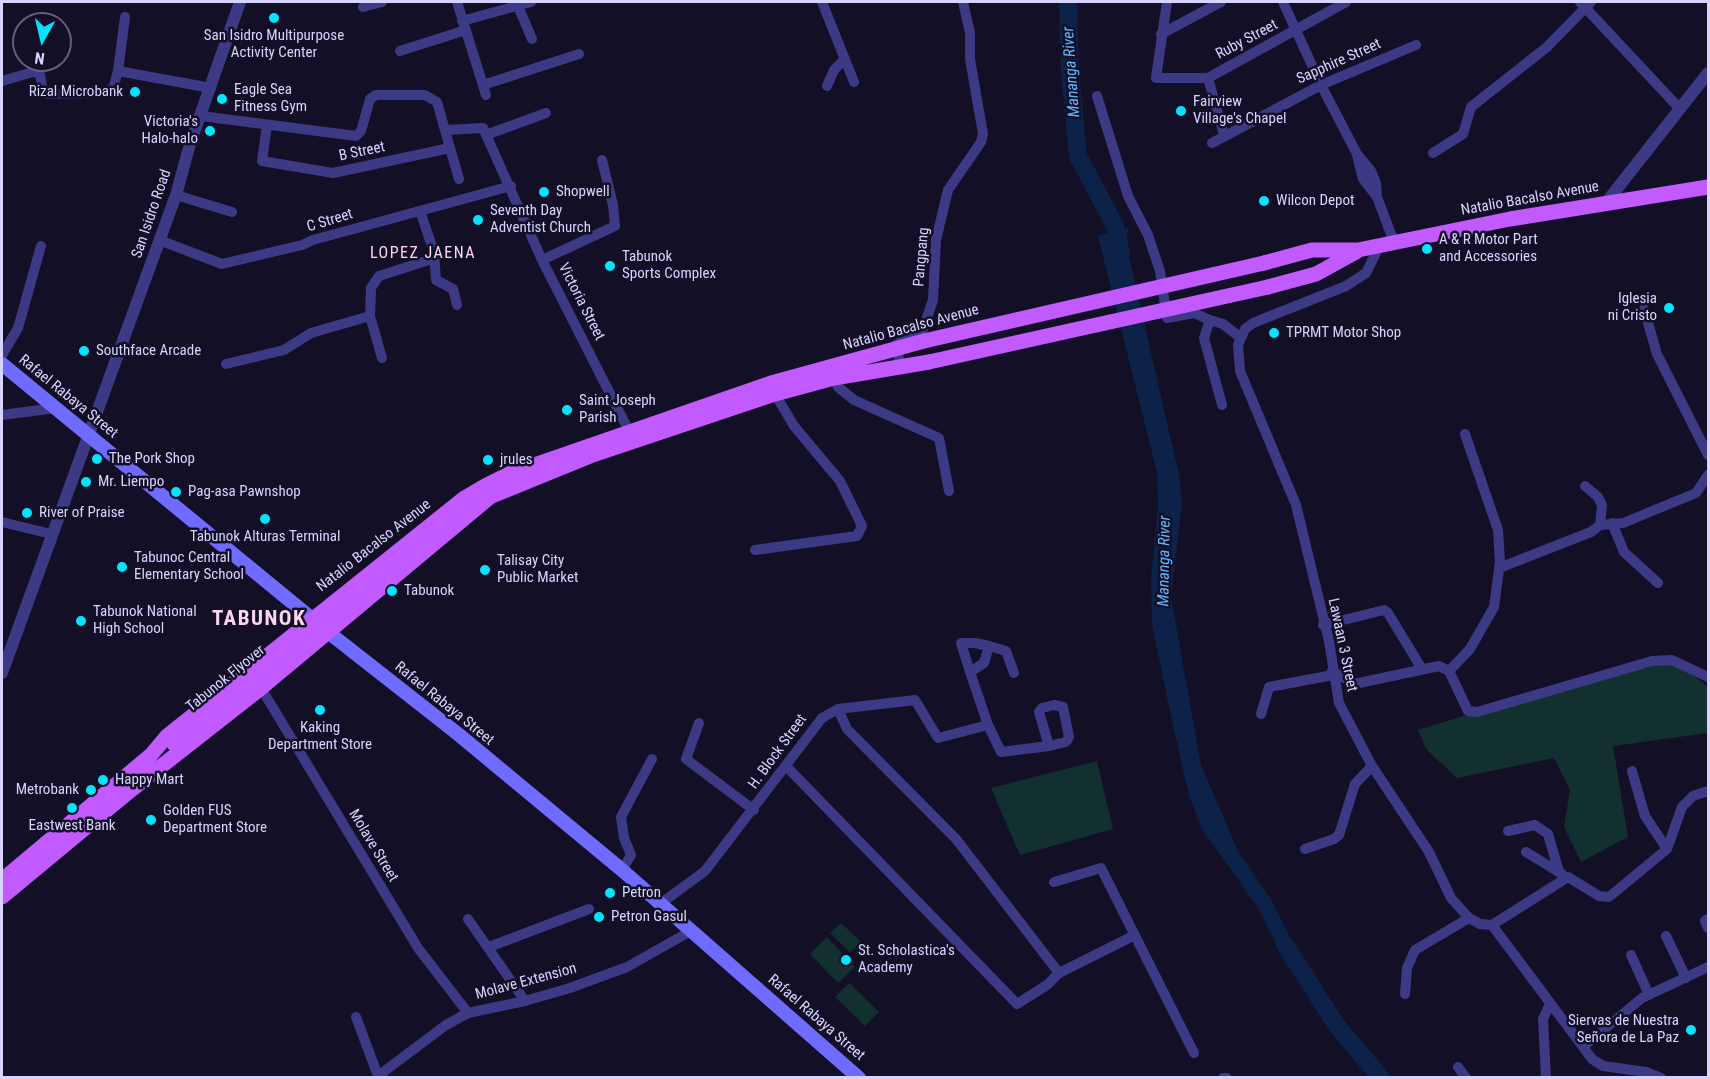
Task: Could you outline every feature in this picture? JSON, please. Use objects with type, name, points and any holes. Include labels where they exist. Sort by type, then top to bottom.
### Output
[{"type":"main road","name":"Natalio Bacalso Avenue","points":[[468,506],[511,473],[771,383],[924,341],[1312,250],[1358,250],[1708,187]]},
{"type":"main road","name":"Natalio Bacalso Avenue","points":[[155,761],[167,736],[463,498],[511,486],[590,456],[775,394],[834,378],[929,362],[1268,287],[1316,274],[1358,250]]},
{"type":"main road","name":"Rafael Rabaya Street","points":[[2,364],[311,619],[458,734],[622,870],[859,1077]]},
{"type":"main road","name":"Natalio Bacalso Avenue","points":[[2,880],[155,761],[261,688],[328,632],[487,491]]},
{"type":"main road","name":"Tabunok Flyover","points":[[174,744],[468,506]]},
{"type":"main road","name":"Natalio Bacalso Avenue","points":[[2,897],[174,744]]},
{"type":"street","name":"San Isidro Road","points":[[2,673],[176,195],[240,2]]},
{"type":"street","points":[[363,7],[382,2]]},
{"type":"street","points":[[457,2],[484,90],[579,54]]},
{"type":"street","points":[[400,51],[464,25],[531,2]]},
{"type":"street","points":[[822,2],[854,82]]},
{"type":"street","name":"Pangpang","points":[[897,350],[898,342],[923,329],[928,320],[933,300],[936,240],[948,190],[983,135],[970,59],[970,33],[963,2]]},
{"type":"street","points":[[1161,34],[1167,2]]},
{"type":"street","points":[[1161,34],[1221,2]]},
{"type":"street","points":[[1097,96],[1128,196],[1148,235],[1160,271],[1167,318],[1194,313],[1223,324],[1241,338],[1245,329],[1253,323],[1346,286],[1366,273],[1387,244],[1377,196],[1363,179],[1357,153],[1321,85],[1283,2]]},
{"type":"street","name":"Ruby Street","points":[[1161,34],[1156,78],[1208,78],[1346,2]]},
{"type":"street","points":[[1433,153],[1463,134],[1467,128],[1472,107],[1547,47],[1586,3],[1680,110]]},
{"type":"street","points":[[518,6],[532,39]]},
{"type":"street","points":[[2,81],[33,72],[39,74],[43,91],[56,95],[110,91],[115,85],[118,72],[125,17]]},
{"type":"street","name":"Sapphire Street","points":[[1212,143],[1321,85],[1416,45]]},
{"type":"street","points":[[827,86],[834,70],[845,59]]},
{"type":"street","points":[[118,72],[211,88]]},
{"type":"street","points":[[1605,204],[1708,73]]},
{"type":"street","points":[[1208,78],[1224,135]]},
{"type":"street","points":[[201,116],[356,136],[361,131],[370,99],[376,95],[425,95],[436,102],[459,179]]},
{"type":"street","points":[[446,130],[477,127],[483,128],[486,135],[546,113]]},
{"type":"street","name":"B Street","points":[[267,125],[262,161],[333,173],[450,148]]},
{"type":"street","name":"Victoria Street","points":[[486,135],[511,186],[542,260],[628,431]]},
{"type":"street","points":[[542,260],[615,225],[613,205],[602,160]]},
{"type":"street","name":"C Street","points":[[159,240],[222,264],[302,245],[313,240],[511,186]]},
{"type":"street","points":[[176,195],[232,212]]},
{"type":"street","points":[[420,211],[434,252],[432,259],[436,267],[436,280],[453,289],[457,305]]},
{"type":"street","points":[[2,355],[18,328],[41,246]]},
{"type":"street","points":[[382,358],[370,316],[371,288],[377,278],[432,259]]},
{"type":"street","points":[[1644,309],[1657,354],[1708,455]]},
{"type":"street","points":[[226,364],[284,350],[311,333],[370,316]]},
{"type":"street","points":[[1210,320],[1204,338],[1222,405]]},
{"type":"street","name":"Lawaan 3 Street","points":[[1241,338],[1238,345],[1240,371],[1296,505],[1339,703],[1372,766],[1429,852],[1451,898],[1469,918]]},
{"type":"street","points":[[897,350],[900,367]]},
{"type":"street","points":[[834,378],[838,387],[854,400],[939,438],[949,491]]},
{"type":"street","points":[[755,550],[857,536],[862,526],[840,481],[795,426],[775,394]]},
{"type":"street","points":[[2,415],[56,408]]},
{"type":"street","points":[[1449,671],[1470,650],[1494,607],[1499,568],[1498,530],[1465,434]]},
{"type":"street","points":[[1499,568],[1591,532],[1599,525],[1623,523],[1696,494],[1708,475]]},
{"type":"street","points":[[1586,486],[1598,497],[1602,505],[1599,525]]},
{"type":"street","points":[[2,522],[51,534]]},
{"type":"street","points":[[1612,523],[1624,552],[1658,583]]},
{"type":"street","points":[[1323,625],[1384,610],[1412,650],[1422,669]]},
{"type":"street","points":[[1014,673],[1006,651],[990,646],[960,643],[988,725],[1001,752],[1049,746]]},
{"type":"street","points":[[970,672],[984,663],[990,646]]},
{"type":"street","points":[[1262,714],[1269,687],[1333,673],[1353,683],[1359,683],[1439,666],[1449,671],[1468,711],[1477,712],[1652,661],[1672,660],[1708,677]]},
{"type":"street","name":"Molave Street","points":[[261,688],[418,948],[468,1013]]},
{"type":"street","points":[[988,725],[938,738],[915,700],[838,708],[847,729],[956,838],[1059,973]]},
{"type":"street","name":"H. Block Street","points":[[660,904],[705,871],[754,810],[822,718],[838,708]]},
{"type":"street","points":[[699,723],[686,759],[754,810]]},
{"type":"street","points":[[622,870],[631,855],[624,838],[621,817],[652,759]]},
{"type":"street","points":[[786,766],[1017,1004],[1047,985],[1059,973],[1135,934]]},
{"type":"street","points":[[1305,849],[1339,835],[1355,784],[1372,766]]},
{"type":"street","points":[[1632,771],[1645,816],[1667,849]]},
{"type":"street","points":[[1526,852],[1599,896],[1609,897],[1667,849],[1682,807],[1693,796],[1708,791]]},
{"type":"street","points":[[1508,831],[1535,825],[1548,834],[1563,874]]},
{"type":"street","points":[[1054,882],[1101,868],[1194,1053]]},
{"type":"street","points":[[1405,994],[1407,968],[1415,950],[1469,918],[1480,924],[1492,925],[1563,874]]},
{"type":"street","points":[[489,947],[589,909]]},
{"type":"street","points":[[468,919],[525,1001]]},
{"type":"street","points":[[1708,919],[1705,921],[1708,928]]},
{"type":"street","points":[[1492,925],[1592,1059],[1603,1066],[1646,1072],[1661,1077]]},
{"type":"street","name":"Molave Extension","points":[[356,1017],[378,1076],[447,1025],[468,1013],[525,1001],[627,967],[691,931]]},
{"type":"street","points":[[1666,936],[1686,978]]},
{"type":"street","points":[[1631,955],[1649,995]]},
{"type":"street","points":[[1584,1046],[1649,995],[1708,968]]},
{"type":"street","points":[[1546,1077],[1542,1039],[1543,1019],[1550,1005]]},
{"type":"street","points":[[1458,1067],[1466,1077]]},
{"type":"green space","points":[[1670,656],[1708,687],[1708,733],[1613,746],[1628,837],[1581,862],[1564,827],[1570,790],[1554,758],[1457,778],[1426,749],[1418,730],[1643,660]]},
{"type":"green space","points":[[1097,761],[1113,829],[1020,855],[991,788]]},
{"type":"green space","points":[[841,923],[861,942],[850,953],[830,933]]},
{"type":"green space","points":[[827,937],[855,967],[838,983],[810,954]]},
{"type":"green space","points":[[849,983],[879,1012],[865,1026],[835,997]]},
{"type":"water","points":[[1129,227],[1126,244],[1179,475],[1182,502],[1171,597],[1201,765],[1237,849],[1272,901],[1302,961],[1288,968],[1258,908],[1202,829],[1189,796],[1168,702],[1152,624],[1151,578],[1158,506],[1157,473],[1098,236]]},
{"type":"waterway","name":"Mananga River","points":[[1068,2],[1070,72],[1078,156],[1115,226],[1121,253]]},
{"type":"waterway","name":"Mananga River","points":[[1284,943],[1337,1026],[1381,1078]]},
{"type":"place","name":"San Isidro Multipurpose Activity Center","points":[[274,18]]},
{"type":"place","name":"Rizal Microbank","points":[[135,92]]},
{"type":"place","name":"Eagle Sea Fitness Gym","points":[[222,99]]},
{"type":"place","name":"Fairview Village's Chapel","points":[[1181,111]]},
{"type":"place","name":"Victoria's Halo-halo","points":[[210,131]]},
{"type":"place","name":"Shopwell","points":[[544,192]]},
{"type":"place","name":"Wilcon Depot","points":[[1264,201]]},
{"type":"place","name":"Seventh Day Adventist Church","points":[[478,220]]},
{"type":"place","name":"A & R Motor Part and Accessories","points":[[1427,249]]},
{"type":"place","name":"Tabunok Sports Complex","points":[[610,266]]},
{"type":"place","name":"Iglesia ni Cristo","points":[[1669,308]]},
{"type":"place","name":"TPRMT Motor Shop","points":[[1274,333]]},
{"type":"place","name":"Southface Arcade","points":[[84,351]]},
{"type":"place","name":"Saint Joseph Parish","points":[[567,410]]},
{"type":"place","name":"The Pork Shop","points":[[97,459]]},
{"type":"place","name":"jrules","points":[[488,460]]},
{"type":"place","name":"Mr. Liempo","points":[[86,482]]},
{"type":"place","name":"Pag-asa Pawnshop","points":[[176,492]]},
{"type":"place","name":"River of Praise","points":[[27,513]]},
{"type":"place","name":"Tabunok Alturas Terminal","points":[[265,519]]},
{"type":"place","name":"Tabunoc Central Elementary School","points":[[122,567]]},
{"type":"place","name":"Talisay City Public Market","points":[[485,570]]},
{"type":"place","name":"Tabunok","points":[[392,591]]},
{"type":"place","name":"Tabunok National High School","points":[[81,621]]},
{"type":"place","name":"Kaking Department Store","points":[[320,710]]},
{"type":"place","name":"Happy Mart","points":[[103,780]]},
{"type":"place","name":"Metrobank","points":[[91,790]]},
{"type":"place","name":"Eastwest Bank","points":[[72,808]]},
{"type":"place","name":"Golden FUS Department Store","points":[[151,820]]},
{"type":"place","name":"Petron","points":[[610,893]]},
{"type":"place","name":"Petron Gasul","points":[[599,917]]},
{"type":"place","name":"St. Scholastica's Academy","points":[[846,960]]},
{"type":"place","name":"Siervas de Nuestra Señora de La Paz","points":[[1691,1030]]},
{"type":"district","name":"LOPEZ JAENA","points":[[423,254]]},
{"type":"district","name":"TABUNOK","points":[[259,620]]}]
